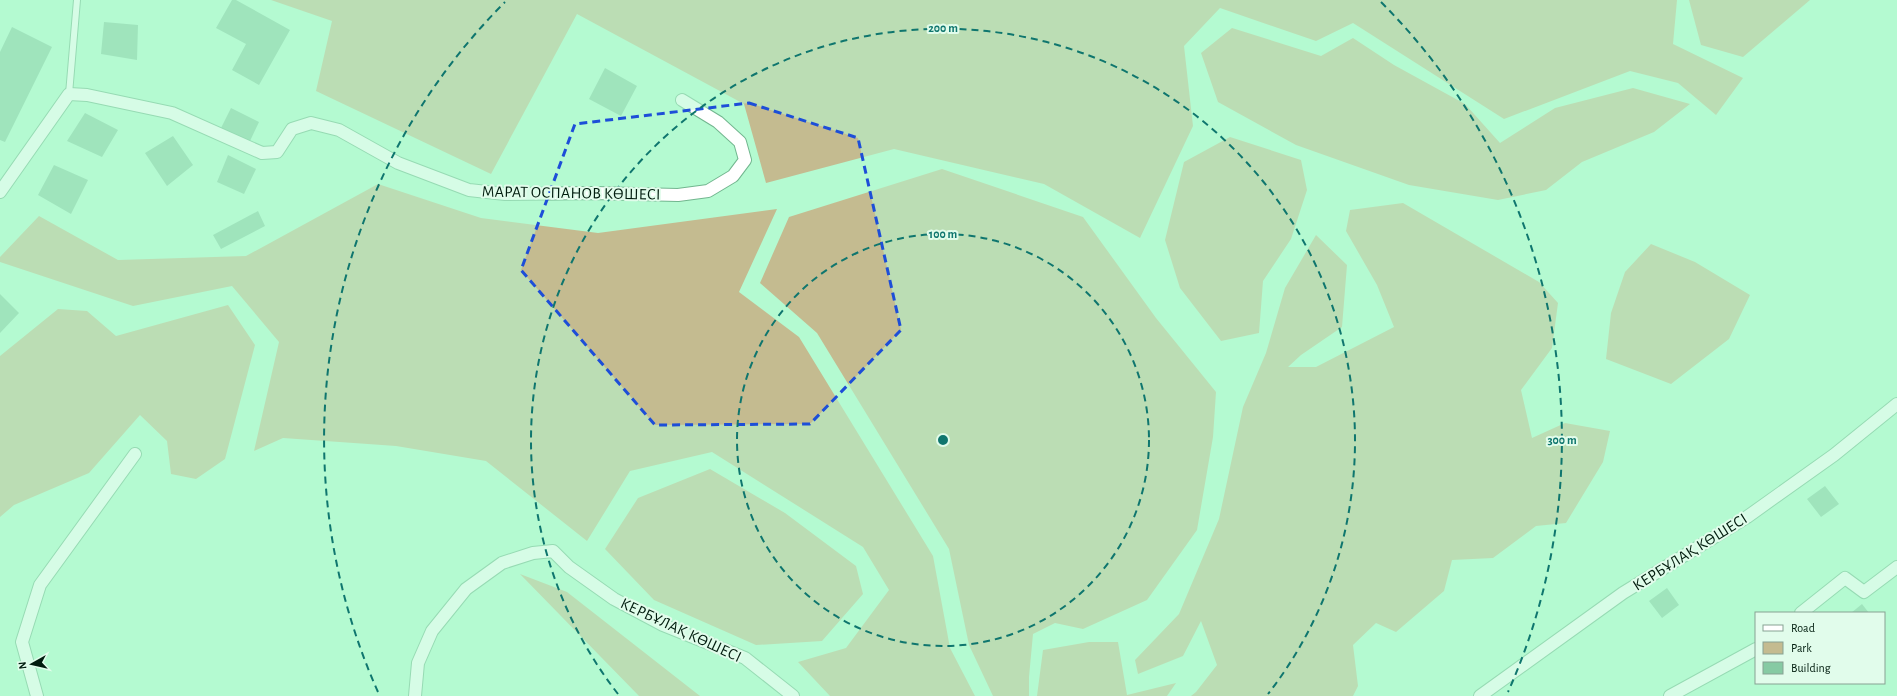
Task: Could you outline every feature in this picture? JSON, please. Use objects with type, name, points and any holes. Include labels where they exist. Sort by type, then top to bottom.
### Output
[{"type":"street","name":"МАРАТ ОСПАНОВ КӨШЕСІ","points":[[69,94],[87,95],[172,113],[262,153],[277,152],[292,128],[311,122],[339,130],[398,163],[469,190],[505,194],[593,193],[678,195],[708,191],[733,176],[745,160],[740,142],[718,122],[682,100]]},
{"type":"street","points":[[0,192],[69,94]]},
{"type":"street","name":"КЕРБҰЛАҚ КӨШЕСІ","points":[[1480,696],[1623,593],[1747,517],[1834,455],[1897,404]]},
{"type":"street","points":[[37,696],[22,642],[40,585],[134,454]]},
{"type":"street","name":"КЕРБҰЛАҚ КӨШЕСІ","points":[[415,696],[418,664],[432,630],[466,589],[502,563],[533,553],[553,551],[569,567],[614,599],[663,625],[745,658],[793,696]]},
{"type":"street","points":[[1802,612],[1845,578],[1864,592],[1897,567]]},
{"type":"street","points":[[1670,696],[1755,650]]},
{"type":"lane","points":[[69,94],[77,0]]},
{"type":"highlighted area","points":[[749,103],[858,138],[901,330],[810,424],[655,425],[521,270],[575,124]]},
{"type":"green space","points":[[271,0],[1677,0],[1673,44],[1743,78],[1716,115],[1678,83],[1630,71],[1504,119],[1353,23],[1316,41],[1220,8],[1184,46],[1193,126],[1140,238],[1044,184],[894,149],[766,183],[744,104],[577,14],[491,174],[316,91],[332,21]]},
{"type":"green space","points":[[1689,0],[1810,0],[1743,57],[1701,45]]},
{"type":"green space","points":[[1232,28],[1321,56],[1353,38],[1394,65],[1465,104],[1500,143],[1555,108],[1633,88],[1690,104],[1654,132],[1582,162],[1546,190],[1498,200],[1409,185],[1296,145],[1218,102],[1201,53]]},
{"type":"green space","points":[[1230,137],[1301,160],[1307,190],[1291,239],[1263,281],[1259,333],[1221,341],[1180,288],[1165,240],[1184,162]]},
{"type":"green space","points":[[942,169],[1083,217],[1156,318],[1216,392],[1213,437],[1197,530],[1147,600],[1083,629],[1055,623],[1033,634],[1029,677],[1029,696],[993,696],[969,645],[949,549],[817,333],[760,283],[789,217]]},
{"type":"green space","points":[[378,184],[481,218],[598,233],[777,209],[739,292],[799,337],[933,556],[950,648],[975,696],[830,696],[798,662],[846,648],[889,590],[863,547],[712,452],[630,471],[587,541],[486,461],[396,446],[283,438],[254,451],[279,342],[232,286],[133,306],[0,262],[0,257],[39,216],[118,260],[246,256]]},
{"type":"green space","points":[[1403,203],[1539,282],[1558,303],[1552,348],[1521,390],[1532,438],[1565,423],[1610,431],[1603,462],[1566,523],[1536,526],[1493,558],[1452,560],[1444,591],[1396,632],[1376,623],[1353,645],[1358,686],[1353,696],[1191,696],[1196,692],[1217,665],[1201,621],[1183,656],[1138,674],[1135,660],[1179,614],[1219,519],[1243,407],[1266,353],[1285,288],[1316,235],[1347,265],[1342,327],[1301,355],[1288,367],[1316,367],[1394,327],[1377,285],[1346,231],[1350,210]]},
{"type":"green space","points":[[1651,244],[1695,262],[1750,295],[1729,339],[1671,384],[1606,359],[1611,313],[1625,272]]},
{"type":"green space","points":[[228,305],[255,345],[225,459],[196,479],[171,474],[167,441],[140,415],[89,473],[14,505],[0,517],[0,356],[58,309],[87,311],[116,336]]},
{"type":"green space","points":[[710,469],[785,513],[856,566],[863,594],[822,641],[756,645],[654,600],[605,549],[638,498]]},
{"type":"green space","points":[[520,574],[567,592],[700,696],[639,696]]},
{"type":"green space","points":[[1089,642],[1118,642],[1127,695],[1176,683],[1167,696],[1037,696],[1043,650]]},
{"type":"building","points":[[232,0],[236,0],[290,30],[259,85],[232,70],[246,44],[216,28]]},
{"type":"building","points":[[104,22],[138,25],[137,60],[101,54]]},
{"type":"building","points":[[12,27],[52,47],[5,142],[0,140],[0,52]]},
{"type":"building","points":[[605,68],[637,86],[621,116],[589,99]]},
{"type":"building","points":[[231,108],[259,122],[250,141],[221,128]]},
{"type":"building","points":[[85,113],[118,130],[102,157],[67,141]]},
{"type":"building","points":[[173,136],[193,165],[167,186],[145,153]]},
{"type":"building","points":[[228,155],[256,169],[244,194],[217,182]]},
{"type":"building","points":[[54,165],[88,180],[71,214],[38,195]]},
{"type":"building","points":[[258,211],[265,226],[221,249],[213,235]]},
{"type":"building","points":[[0,294],[19,313],[0,333]]},
{"type":"building","points":[[1825,486],[1839,504],[1821,517],[1807,499]]},
{"type":"building","points":[[1667,588],[1679,605],[1662,618],[1649,601]]},
{"type":"building","points":[[1862,604],[1868,612],[1852,612]]}]
